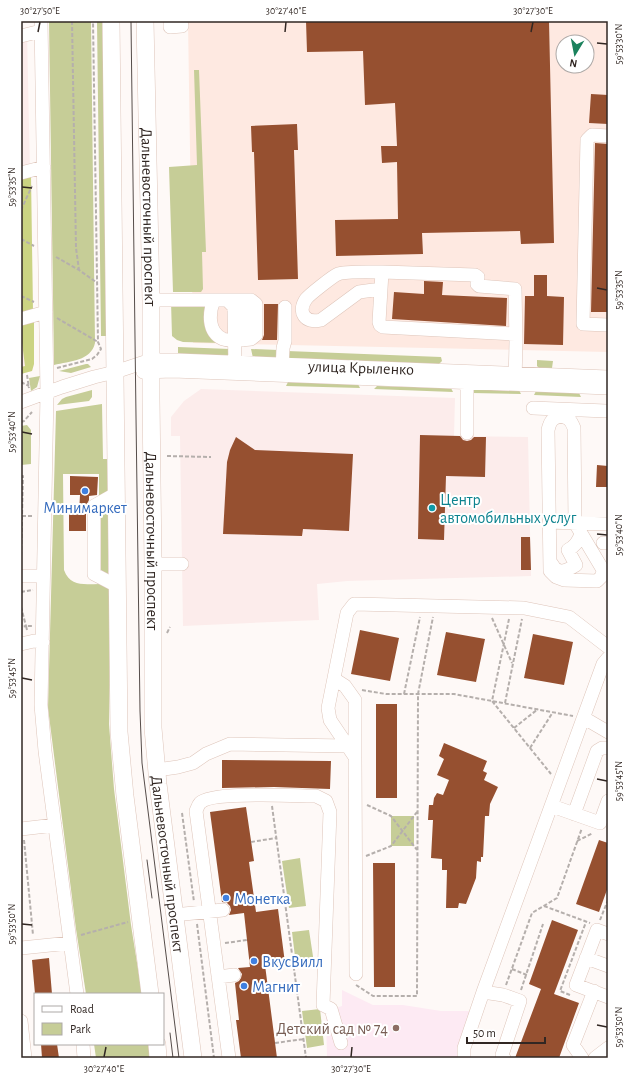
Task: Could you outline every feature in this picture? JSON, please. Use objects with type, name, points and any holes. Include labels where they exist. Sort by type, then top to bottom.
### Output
[{"type":"main road","points":[[111,21],[119,732],[125,796],[150,993]]},
{"type":"main road","name":"Дальневосточный проспект","points":[[145,21],[151,300],[154,564],[153,728],[174,915],[201,1056]]},
{"type":"main road","points":[[157,1045],[158,1058]]},
{"type":"street","points":[[170,21],[170,27],[182,26],[181,21]]},
{"type":"street","points":[[21,36],[41,26],[47,393],[43,576],[42,720],[76,993]]},
{"type":"street","points":[[608,136],[592,135],[587,140],[583,324],[608,324]]},
{"type":"street","points":[[21,173],[44,167]]},
{"type":"street","points":[[381,289],[359,292],[321,320],[315,322],[308,321],[304,316],[303,306],[308,297],[335,275],[341,273],[382,272],[475,275],[478,277],[477,284],[479,286],[515,289],[515,379]]},
{"type":"street","points":[[382,272],[379,322],[384,328],[515,334]]},
{"type":"street","points":[[151,300],[214,300],[227,300],[242,300],[251,300],[256,304],[256,335],[251,340],[222,338],[214,329],[210,318],[210,309],[214,300]]},
{"type":"street","points":[[227,300],[234,307],[239,340],[235,368]]},
{"type":"street","points":[[282,370],[283,348],[285,341],[285,307]]},
{"type":"street","points":[[21,319],[46,312]]},
{"type":"street","name":"улица Крыленко","points":[[21,402],[94,377],[174,360],[235,368],[282,370],[515,379],[608,377]]},
{"type":"street","name":"улица Крыленко","points":[[282,370],[467,382],[515,379]]},
{"type":"street","name":"улица Крыленко","points":[[532,379],[608,388]]},
{"type":"street","points":[[467,382],[467,433]]},
{"type":"street","points":[[533,408],[606,411]]},
{"type":"street","points":[[549,556],[553,567],[560,571],[566,571],[576,565],[568,550],[575,546],[579,541],[578,528],[574,428],[571,421],[566,417],[560,416],[549,422],[548,430],[549,556],[550,571],[556,577],[564,580],[597,581],[602,576],[603,570],[578,528]]},
{"type":"street","points":[[117,493],[94,506],[94,574],[118,586]]},
{"type":"street","points":[[549,522],[578,528],[608,524]]},
{"type":"street","points":[[154,564],[182,564]]},
{"type":"street","points":[[21,576],[43,576]]},
{"type":"street","points":[[355,757],[330,720],[328,708],[347,613],[354,604],[518,608],[569,617],[608,647]]},
{"type":"street","points":[[24,638],[43,642]]},
{"type":"street","points":[[464,1058],[464,1048],[483,992],[603,664],[608,658]]},
{"type":"street","points":[[334,679],[345,686],[355,700],[356,974]]},
{"type":"street","points":[[584,718],[608,732]]},
{"type":"street","points":[[157,770],[193,763],[206,754],[230,744],[348,746]]},
{"type":"street","points":[[580,816],[597,750],[608,748]]},
{"type":"street","points":[[224,1055],[218,977],[196,811],[200,803],[207,799],[236,795],[316,796],[326,801],[330,812],[323,1005],[331,1010],[341,1043]]},
{"type":"street","points":[[552,806],[600,823],[608,802]]},
{"type":"street","points":[[22,829],[55,825]]},
{"type":"street","points":[[174,915],[223,910]]},
{"type":"street","points":[[600,930],[586,958],[576,985],[608,997]]},
{"type":"street","points":[[21,948],[70,943]]},
{"type":"street","points":[[586,958],[608,966]]},
{"type":"street","points":[[218,977],[234,975]]},
{"type":"street","points":[[582,1058],[573,1045],[594,991]]},
{"type":"street","points":[[483,992],[503,995],[520,1001],[502,1055],[504,1058]]},
{"type":"street","points":[[21,1021],[25,1058]]},
{"type":"street","points":[[83,1045],[84,1058]]},
{"type":"street","points":[[595,1058],[608,1048]]},
{"type":"path","points":[[72,21],[76,248],[79,270]]},
{"type":"path","points":[[56,369],[92,359],[102,349],[98,342],[93,21]]},
{"type":"path","points":[[21,210],[34,182]]},
{"type":"path","points":[[21,239],[79,270],[97,282]]},
{"type":"path","points":[[21,296],[36,303]]},
{"type":"path","points":[[46,312],[98,342]]},
{"type":"path","points":[[27,375],[29,392]]},
{"type":"path","points":[[21,382],[29,386]]},
{"type":"path","points":[[21,422],[24,421],[32,412]]},
{"type":"path","points":[[167,456],[211,457]]},
{"type":"path","points":[[21,476],[23,476],[21,557]]},
{"type":"path","points":[[22,516],[34,516]]},
{"type":"path","points":[[21,591],[34,590]]},
{"type":"path","points":[[404,694],[422,606]]},
{"type":"path","points":[[356,974],[356,986],[373,996],[417,996],[418,694],[436,606]]},
{"type":"path","points":[[21,607],[26,626],[24,638]]},
{"type":"path","points":[[487,607],[513,664]]},
{"type":"path","points":[[492,701],[504,645],[518,608]]},
{"type":"path","points":[[505,703],[513,664],[518,608]]},
{"type":"path","points":[[21,627],[26,626]]},
{"type":"path","points":[[345,686],[386,694],[454,694],[584,718]]},
{"type":"path","points":[[492,701],[560,785]]},
{"type":"path","points":[[514,728],[538,709]]},
{"type":"path","points":[[530,748],[553,712]]},
{"type":"path","points":[[271,796],[306,1058]]},
{"type":"path","points":[[356,799],[391,816],[417,851]]},
{"type":"path","points":[[356,860],[391,846],[418,811]]},
{"type":"path","points":[[182,813],[214,1058]]},
{"type":"path","points":[[503,995],[532,913],[557,898],[577,841],[580,816]]},
{"type":"path","points":[[577,841],[598,830],[600,823]]},
{"type":"path","points":[[22,829],[35,946]]},
{"type":"path","points":[[251,842],[276,838]]},
{"type":"path","points":[[544,906],[600,930],[602,917],[608,900]]},
{"type":"path","points":[[79,931],[81,935],[128,922]]},
{"type":"path","points":[[519,997],[543,924]]},
{"type":"path","points":[[214,944],[247,940]]},
{"type":"path","points":[[512,969],[527,975]]},
{"type":"path","points":[[275,1042],[304,1039]]},
{"type":"path","points":[[201,1056],[214,1054],[224,1055]]},
{"type":"shaded area","points":[[188,21],[608,21],[608,352],[193,343]]},
{"type":"shaded area","points":[[27,31],[34,364],[32,371],[21,374],[21,33]]},
{"type":"shaded area","points":[[201,389],[455,398],[454,436],[528,437],[531,576],[347,581],[317,584],[319,620],[183,626],[180,436],[171,436],[171,417],[184,401]]},
{"type":"shaded area","name":"Детский сад № 74","points":[[342,990],[373,1005],[403,1005],[441,1011],[471,1011],[460,1058],[327,1058],[326,1011],[342,1006]]},
{"type":"green space","points":[[49,21],[91,21],[95,343],[93,349],[84,357],[54,365]]},
{"type":"green space","points":[[97,21],[103,21],[107,336],[101,336]]},
{"type":"green space","points":[[194,70],[199,70],[206,252],[202,252],[203,289],[201,292],[173,292],[169,167],[197,165]]},
{"type":"green space","points":[[31,175],[33,312],[21,316],[21,178]]},
{"type":"green space","points":[[171,302],[207,302],[223,343],[183,342],[177,340],[172,336]]},
{"type":"green space","points":[[34,319],[34,364],[32,371],[21,374],[21,367],[25,366],[21,322]]},
{"type":"green space","points":[[178,347],[230,349],[228,357],[178,355]]},
{"type":"green space","points":[[251,349],[278,350],[276,359],[253,358]]},
{"type":"green space","points":[[287,351],[441,357],[442,361],[438,365],[290,359],[287,356]]},
{"type":"green space","points":[[537,360],[553,361],[552,368],[540,369],[537,366]]},
{"type":"green space","points":[[86,364],[91,367],[71,373],[59,371]]},
{"type":"green space","points":[[40,376],[37,387],[31,391],[29,378]]},
{"type":"green space","points":[[288,382],[358,384],[360,388],[286,386]]},
{"type":"green space","points":[[377,386],[451,388],[453,392],[374,389]]},
{"type":"green space","points":[[474,389],[519,390],[521,394],[472,393]]},
{"type":"green space","points":[[92,390],[92,397],[89,401],[57,405],[66,397]]},
{"type":"green space","points":[[536,391],[579,393],[581,397],[534,395]]},
{"type":"green space","points":[[102,404],[103,459],[108,459],[109,491],[99,500],[99,474],[63,474],[64,570],[67,576],[76,583],[104,584],[109,589],[111,596],[109,724],[114,789],[131,925],[142,993],[86,993],[76,929],[48,708],[56,411]]},
{"type":"green space","points":[[27,425],[31,430],[31,464],[21,465],[21,426]]},
{"type":"green space","points":[[108,506],[108,575],[99,572],[98,512],[102,508]]},
{"type":"green space","points":[[391,816],[414,816],[414,846],[391,846]]},
{"type":"green space","points":[[300,858],[306,906],[289,908],[282,861]]},
{"type":"green space","points":[[309,930],[314,963],[296,965],[292,932]]},
{"type":"green space","points":[[320,1009],[324,1045],[307,1048],[302,1011]]},
{"type":"green space","points":[[94,1045],[148,1045],[150,1058],[96,1058]]},
{"type":"building","points":[[306,21],[549,21],[554,243],[521,244],[520,231],[422,233],[423,254],[336,256],[335,220],[398,219],[397,162],[382,163],[381,146],[397,146],[395,103],[365,105],[363,51],[307,52]]},
{"type":"building","points":[[591,94],[608,95],[608,124],[589,123]]},
{"type":"building","points":[[297,124],[298,150],[294,150],[298,279],[258,280],[254,152],[252,152],[251,126]]},
{"type":"building","points":[[595,143],[608,144],[608,312],[591,312]]},
{"type":"building","points":[[534,275],[547,275],[547,296],[564,297],[563,345],[524,344],[525,296],[534,296]]},
{"type":"building","points":[[424,281],[443,282],[442,295],[507,298],[506,326],[392,319],[394,292],[424,294]]},
{"type":"building","points":[[264,304],[278,304],[277,340],[262,340],[264,335]]},
{"type":"building","name":"Центр автомобильных услуг","points":[[420,435],[460,436],[463,440],[467,441],[474,437],[486,437],[485,477],[446,476],[444,540],[418,539]]},
{"type":"building","points":[[236,437],[255,450],[353,454],[349,531],[303,529],[302,536],[223,534],[227,462],[230,450]]},
{"type":"building","points":[[597,465],[608,466],[608,487],[596,487]]},
{"type":"building","points":[[70,476],[98,477],[97,495],[89,496],[86,506],[86,531],[69,531],[69,513],[79,514],[80,495],[70,495]]},
{"type":"building","points":[[521,537],[530,537],[531,570],[521,570]]},
{"type":"building","points":[[360,630],[399,638],[390,681],[351,674]]},
{"type":"building","points":[[446,632],[485,639],[476,682],[437,675]]},
{"type":"building","points":[[533,634],[573,642],[564,685],[524,678]]},
{"type":"building","points":[[376,704],[397,704],[397,798],[376,798]]},
{"type":"building","points":[[444,743],[487,761],[483,771],[487,773],[484,780],[498,787],[490,804],[489,816],[485,816],[483,857],[481,857],[481,862],[477,861],[476,878],[466,904],[459,903],[458,908],[446,908],[447,870],[442,870],[442,859],[431,858],[433,820],[428,820],[429,805],[433,805],[434,798],[437,793],[443,795],[449,780],[437,775],[444,759],[439,756]]},
{"type":"building","points":[[222,760],[331,761],[330,789],[274,787],[222,788]]},
{"type":"building","points":[[246,807],[254,861],[249,862],[256,912],[278,909],[285,963],[265,965],[277,1058],[241,1058],[236,1020],[239,1020],[235,983],[239,981],[242,974],[238,968],[250,967],[244,913],[229,915],[231,910],[230,906],[227,903],[222,902],[210,812]]},
{"type":"building","points":[[599,840],[608,843],[608,887],[599,912],[576,904]]},
{"type":"building","points":[[373,863],[395,863],[395,987],[374,987]]},
{"type":"building","points":[[552,920],[578,930],[554,994],[579,1003],[559,1058],[515,1058],[541,989],[529,984]]},
{"type":"building","points":[[49,958],[52,993],[35,993],[32,960]]},
{"type":"building","points":[[41,1045],[57,1045],[59,1058],[42,1058]]},
{"type":"tram line","points":[[131,21],[140,711],[142,763],[179,1058]]},
{"type":"tram line","points":[[147,860],[152,898]]},
{"type":"tram line","points":[[170,1033],[173,1058]]},
{"type":"place","name":"Минимаркет","points":[[85,491]]},
{"type":"place","name":"Центр автомобильных услуг","points":[[432,508]]},
{"type":"place","name":"Монетка","points":[[226,898]]},
{"type":"place","name":"ВкусВилл","points":[[254,961]]},
{"type":"place","name":"Магнит","points":[[244,986]]},
{"type":"place","name":"Детский сад № 74","points":[[396,1028]]}]
